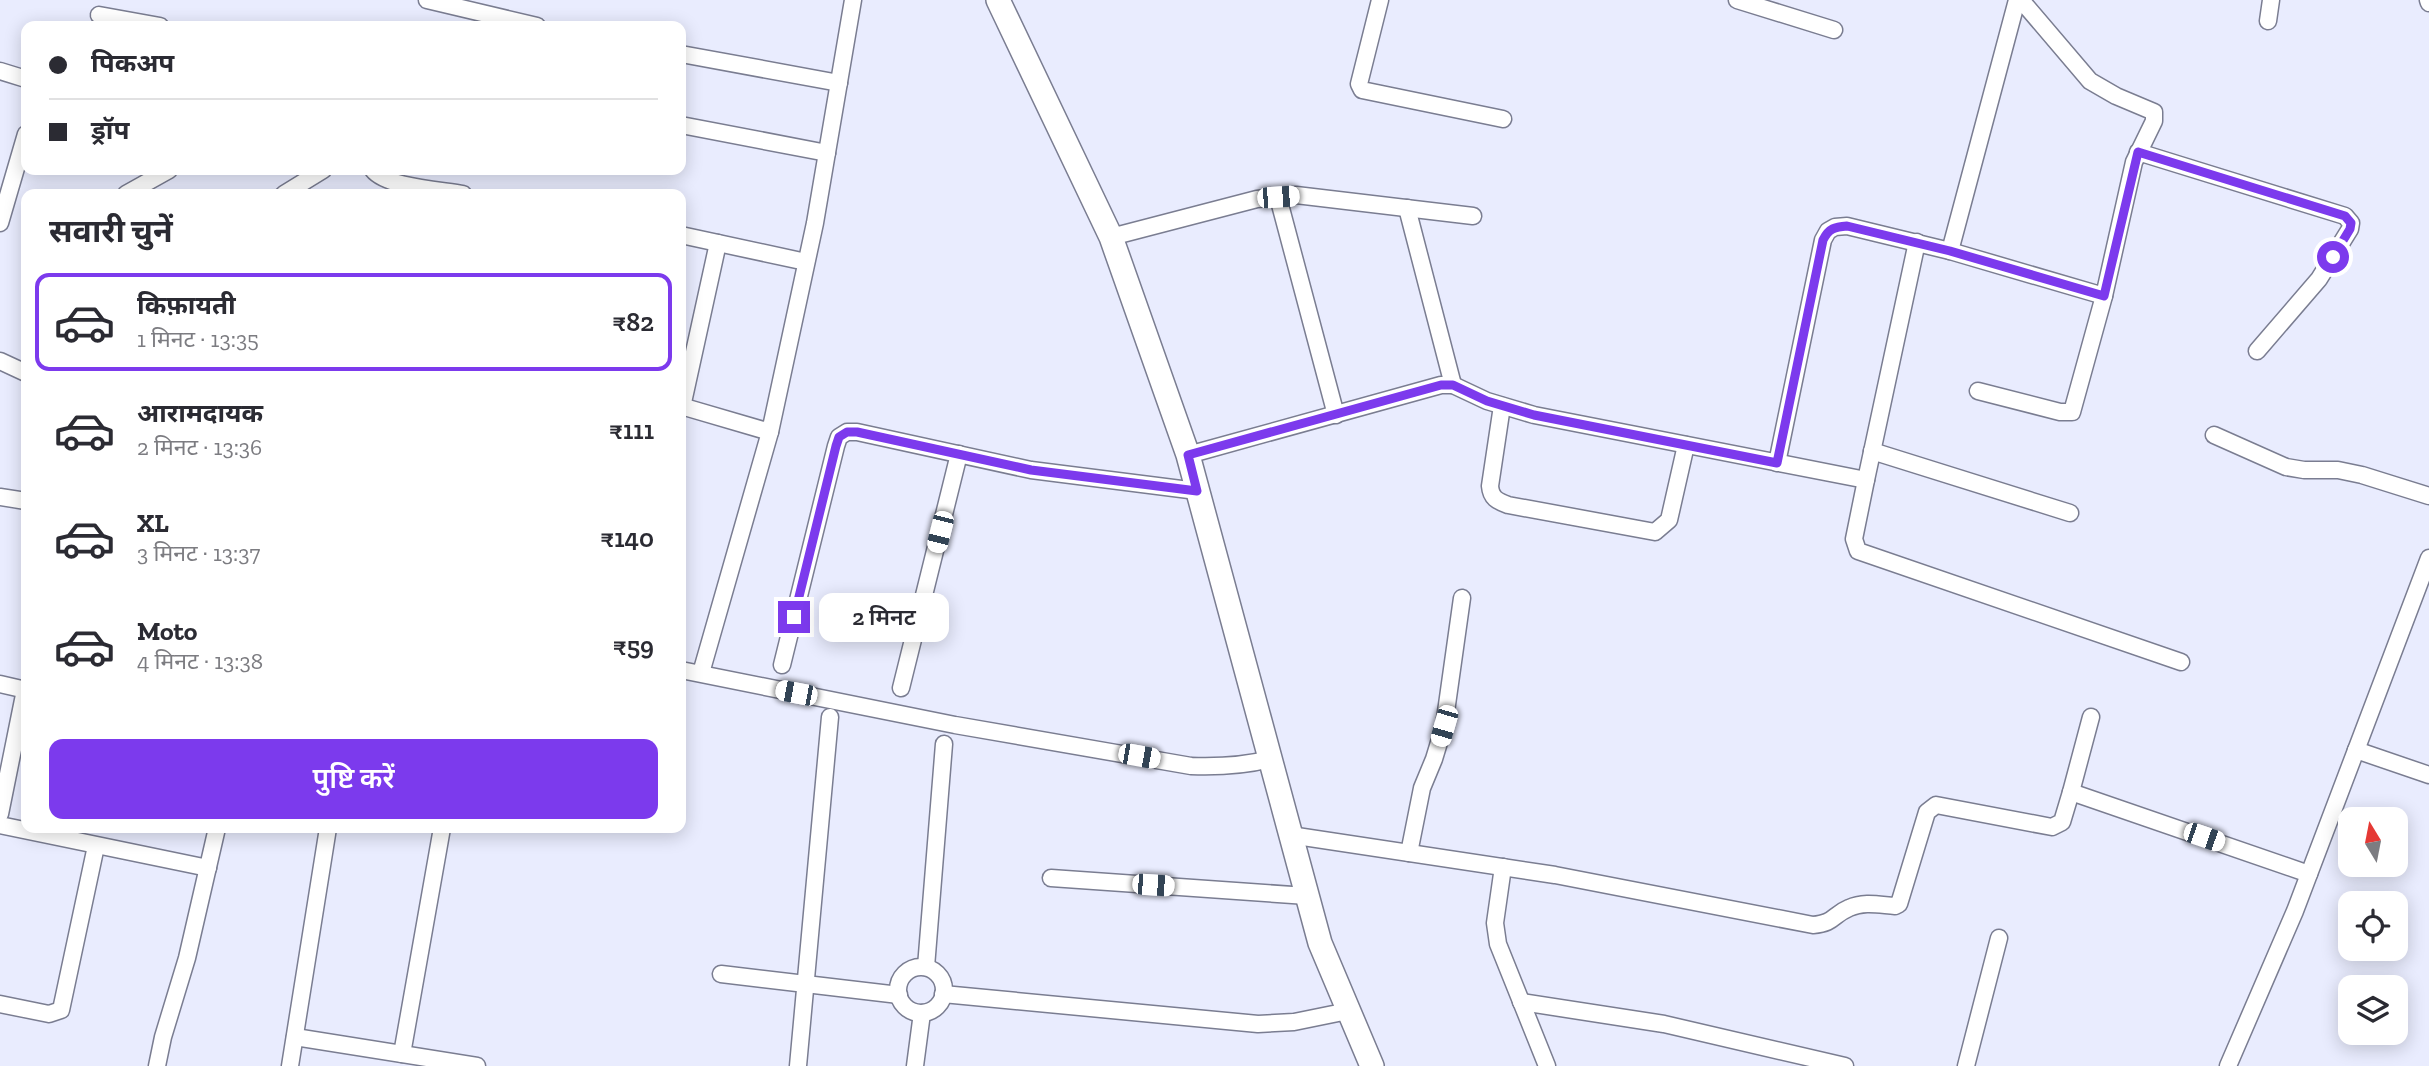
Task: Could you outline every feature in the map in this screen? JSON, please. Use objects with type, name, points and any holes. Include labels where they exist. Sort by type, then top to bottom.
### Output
[{"type":"street","points":[[427,0],[516,21]]},
{"type":"street","points":[[701,673],[769,432],[806,262],[853,0]]},
{"type":"street","points":[[998,0],[1111,237],[1188,455],[1320,943],[1372,1066]]},
{"type":"street","points":[[1380,0],[1359,83],[1362,90],[1503,119]]},
{"type":"street","points":[[1737,0],[1783,7],[1835,30]]},
{"type":"street","points":[[1978,391],[2060,412],[2071,412],[2104,296],[2138,152],[2154,121],[2154,112],[2116,96],[2090,81],[2019,0]]},
{"type":"street","points":[[1950,251],[2019,0]]},
{"type":"street","points":[[2268,21],[2270,0]]},
{"type":"street","points":[[99,15],[132,21]]},
{"type":"street","points":[[686,55],[839,83]]},
{"type":"street","points":[[0,71],[21,77]]},
{"type":"street","points":[[686,126],[827,153]]},
{"type":"street","points":[[0,223],[21,151]]},
{"type":"street","points":[[2138,152],[2345,216],[2351,223],[2350,229],[2319,279],[2257,351]]},
{"type":"street","points":[[135,189],[160,175]]},
{"type":"street","points":[[292,189],[315,175]]},
{"type":"street","points":[[378,175],[388,181],[434,189]]},
{"type":"street","points":[[1111,237],[1257,199],[1296,195],[1473,216]]},
{"type":"street","points":[[1278,197],[1336,415]]},
{"type":"street","points":[[1407,208],[1453,385]]},
{"type":"street","points":[[1777,463],[1823,240],[1828,231],[1835,227],[1847,226],[1916,242],[2104,296]]},
{"type":"street","points":[[686,236],[806,262]]},
{"type":"street","points":[[1916,242],[1854,539],[1858,551],[2181,662]]},
{"type":"street","points":[[686,384],[718,243]]},
{"type":"street","points":[[0,361],[21,371]]},
{"type":"street","points":[[1188,455],[1441,385],[1453,385],[1502,406],[1534,415],[1866,480]]},
{"type":"street","points":[[1502,406],[1490,486],[1491,494],[1508,505],[1655,532],[1669,520],[1686,445]]},
{"type":"street","points":[[686,407],[769,432]]},
{"type":"street","points":[[782,665],[839,437],[847,432],[1031,470],[1197,491]]},
{"type":"street","points":[[2214,435],[2286,467],[2338,470],[2429,496]]},
{"type":"street","points":[[1872,451],[2070,513]]},
{"type":"street","points":[[901,688],[959,454]]},
{"type":"street","points":[[0,497],[21,500]]},
{"type":"street","points":[[2228,1066],[2309,874],[2429,558]]},
{"type":"street","points":[[1409,853],[1422,788],[1444,726],[1462,598]]},
{"type":"street","points":[[686,671],[955,724],[1191,765],[1232,766],[1270,760]]},
{"type":"street","points":[[0,684],[21,689]]},
{"type":"street","points":[[0,814],[21,714]]},
{"type":"street","points":[[1290,835],[1503,867],[1813,925],[1823,924],[1832,922],[1846,908],[1899,904],[1927,812],[1936,804],[2058,826],[2062,822],[2091,717]]},
{"type":"street","points":[[798,1066],[830,718]]},
{"type":"street","points":[[926,967],[944,744]]},
{"type":"street","points":[[2356,750],[2429,775]]},
{"type":"street","points":[[2071,792],[2309,874]]},
{"type":"street","points":[[0,825],[21,830]]},
{"type":"street","points":[[37,833],[208,868]]},
{"type":"street","points":[[158,1066],[163,1037],[187,958],[216,833]]},
{"type":"street","points":[[290,1066],[327,833]]},
{"type":"street","points":[[402,1054],[441,833]]},
{"type":"street","points":[[0,1004],[49,1014],[61,1010],[96,846]]},
{"type":"street","points":[[1503,867],[1495,923],[1498,944],[1547,1066]]},
{"type":"street","points":[[1051,878],[1307,896]]},
{"type":"street","points":[[1966,1066],[1998,938]]},
{"type":"street","points":[[926,967],[942,980],[943,994],[936,1006],[922,1013],[908,1008],[899,995],[898,987],[905,973],[911,969],[926,967]]},
{"type":"street","points":[[721,974],[899,995]]},
{"type":"street","points":[[943,994],[1258,1024],[1294,1022],[1348,1011]]},
{"type":"street","points":[[1521,1002],[1664,1024],[1846,1066]]},
{"type":"street","points":[[915,1066],[922,1013]]},
{"type":"street","points":[[295,1037],[477,1066]]},
{"type":"route","points":[[794,617],[836,446],[839,437],[847,432],[1031,470],[1197,491],[1188,455],[1441,385],[1453,385],[1487,401],[1534,415],[1777,463],[1823,240],[1828,231],[1835,227],[1847,226],[1900,238],[2104,296],[2138,152],[2345,216],[2351,223],[2350,229],[2333,257]]}]
